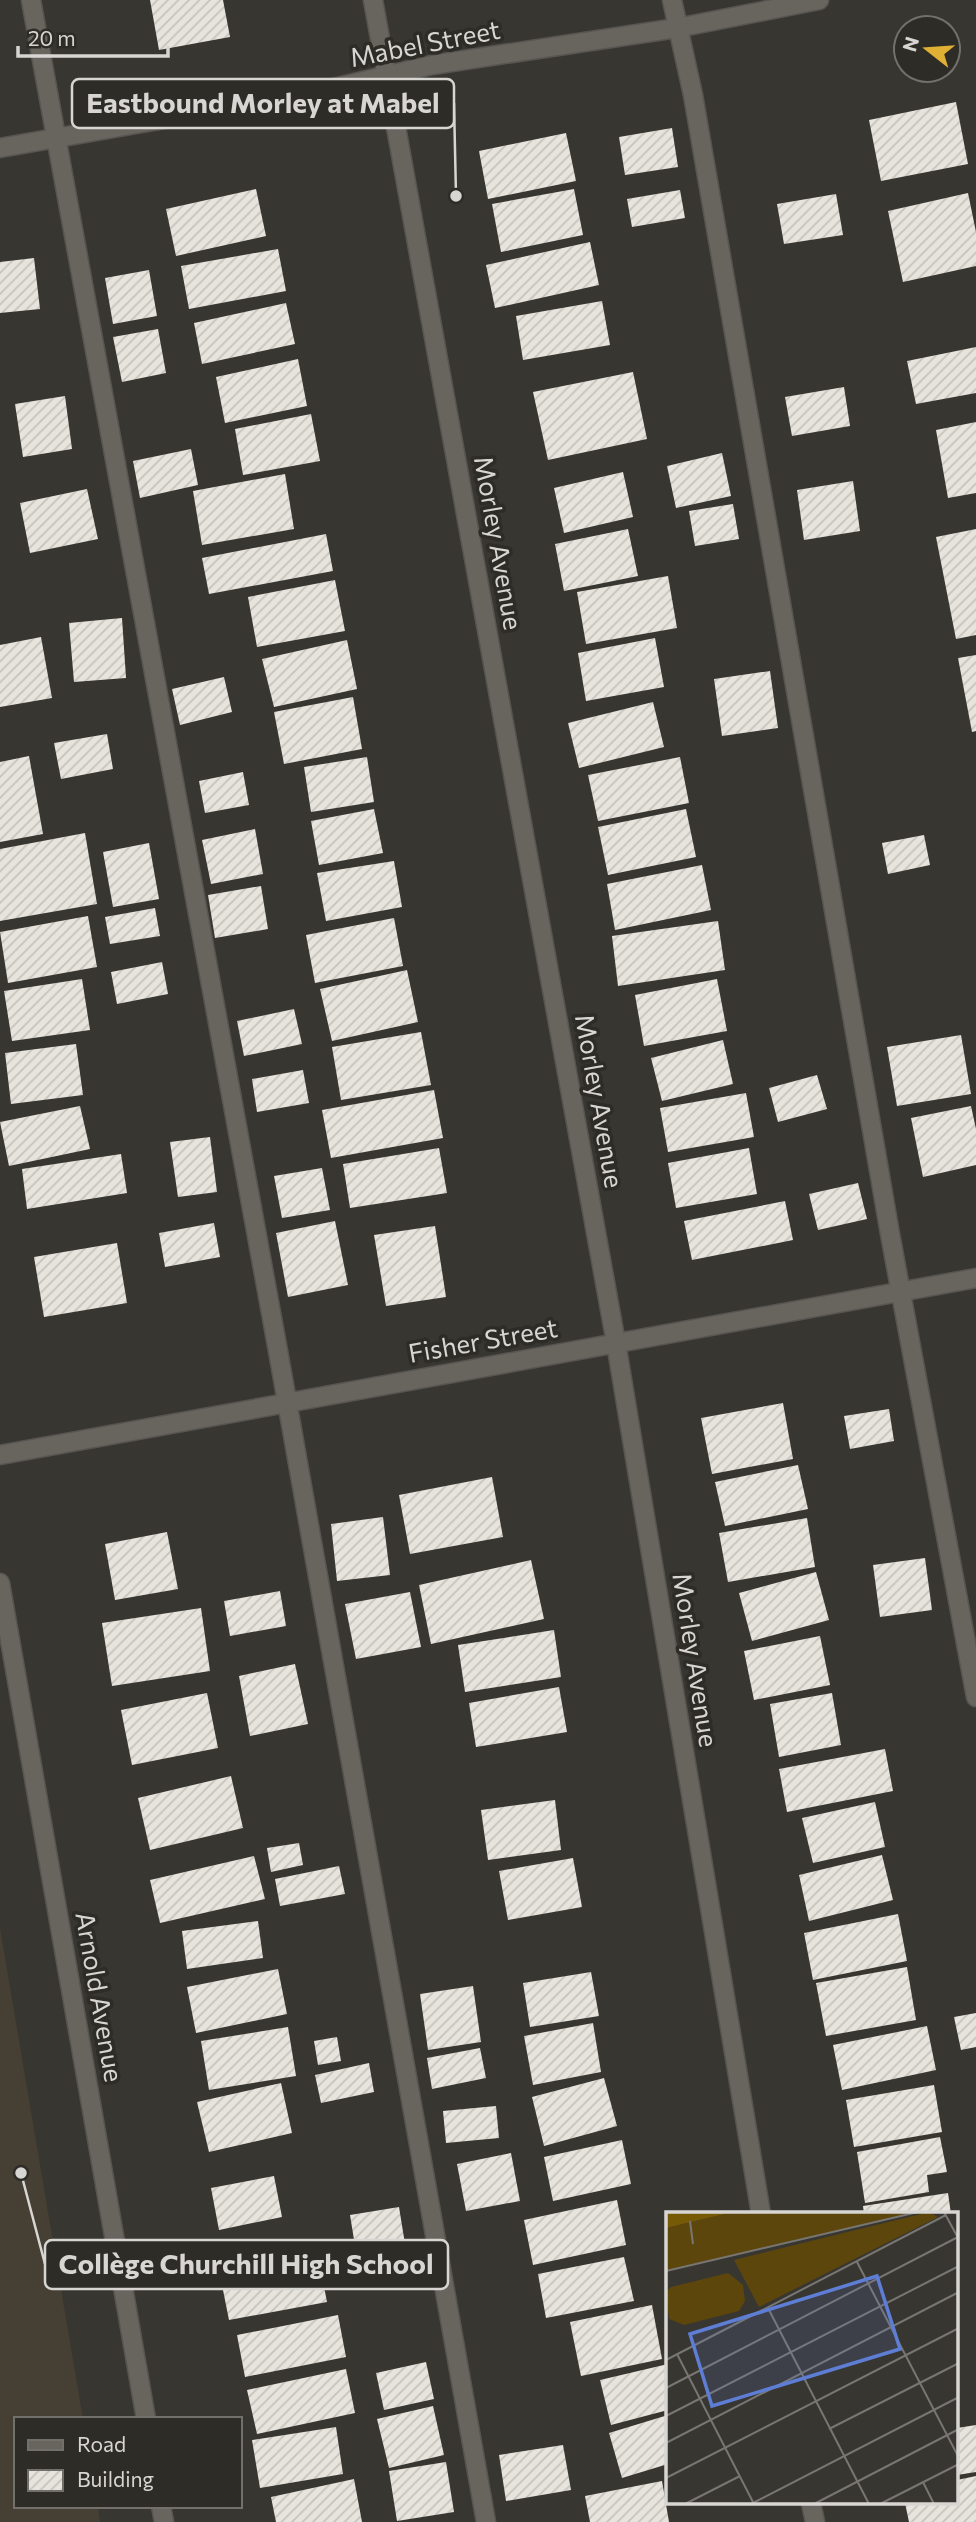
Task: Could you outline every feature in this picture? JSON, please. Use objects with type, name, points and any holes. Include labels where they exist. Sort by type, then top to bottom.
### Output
[{"type":"street","points":[[31,0],[287,1403],[486,2522]]},
{"type":"street","name":"Morley Avenue","points":[[373,0],[616,1343],[727,2024],[761,2212]]},
{"type":"street","points":[[672,0],[693,95],[900,1292],[976,1697]]},
{"type":"street","name":"Mabel Street","points":[[0,148],[312,93],[432,65],[677,28],[819,0]]},
{"type":"street","name":"Fisher Street","points":[[0,1455],[976,1278]]},
{"type":"street","name":"Arnold Avenue","points":[[0,1583],[146,2417]]},
{"type":"street","points":[[811,2504],[815,2522]]},
{"type":"shaded area","points":[[0,1928],[83,2417],[14,2417],[14,2508],[98,2508],[100,2522],[0,2522]]},
{"type":"building","points":[[150,0],[223,0],[230,37],[159,50]]},
{"type":"building","points":[[956,102],[968,164],[881,181],[869,120]]},
{"type":"building","points":[[672,128],[678,167],[625,175],[619,137]]},
{"type":"building","points":[[566,133],[576,181],[488,199],[479,151]]},
{"type":"building","points":[[256,189],[266,236],[176,256],[166,209]]},
{"type":"building","points":[[574,189],[583,235],[501,252],[492,204]]},
{"type":"building","points":[[680,190],[685,218],[632,227],[627,199]]},
{"type":"building","points":[[968,193],[976,232],[976,266],[903,282],[888,211]]},
{"type":"building","points":[[836,194],[843,235],[784,244],[777,204]]},
{"type":"building","points":[[590,242],[599,285],[495,308],[486,265]]},
{"type":"building","points":[[278,249],[286,291],[189,309],[181,266]]},
{"type":"building","points":[[34,258],[40,309],[0,313],[0,262]]},
{"type":"building","points":[[149,270],[157,316],[113,324],[105,278]]},
{"type":"building","points":[[602,301],[610,345],[523,360],[516,316]]},
{"type":"building","points":[[286,303],[295,344],[202,364],[194,323]]},
{"type":"building","points":[[158,329],[166,373],[122,382],[113,337]]},
{"type":"building","points":[[976,347],[976,393],[916,404],[907,361]]},
{"type":"building","points":[[298,359],[307,406],[225,423],[216,377]]},
{"type":"building","points":[[633,372],[647,439],[548,460],[533,392]]},
{"type":"building","points":[[844,387],[850,426],[792,436],[785,397]]},
{"type":"building","points":[[65,396],[72,449],[23,457],[15,404]]},
{"type":"building","points":[[311,414],[320,461],[243,475],[235,429]]},
{"type":"building","points":[[976,422],[976,493],[948,498],[936,430]]},
{"type":"building","points":[[191,449],[198,485],[140,498],[133,461]]},
{"type":"building","points":[[722,453],[731,496],[676,508],[667,466]]},
{"type":"building","points":[[623,472],[633,517],[564,533],[554,488]]},
{"type":"building","points":[[285,474],[294,529],[202,545],[193,491]]},
{"type":"building","points":[[853,481],[860,531],[804,540],[797,490]]},
{"type":"building","points":[[87,489],[98,539],[30,553],[20,503]]},
{"type":"building","points":[[733,504],[739,539],[695,546],[689,511]]},
{"type":"building","points":[[628,529],[638,576],[564,591],[555,544]]},
{"type":"building","points":[[976,529],[976,635],[956,639],[936,537]]},
{"type":"building","points":[[326,534],[333,571],[209,594],[202,558]]},
{"type":"building","points":[[668,576],[677,628],[586,644],[577,592]]},
{"type":"building","points":[[335,580],[345,631],[257,647],[248,597]]},
{"type":"building","points":[[122,618],[126,678],[74,682],[69,623]]},
{"type":"building","points":[[41,637],[52,698],[0,707],[0,645]]},
{"type":"building","points":[[655,638],[664,687],[586,701],[578,653]]},
{"type":"building","points":[[347,640],[357,689],[274,707],[262,659]]},
{"type":"building","points":[[976,655],[976,731],[972,732],[958,658]]},
{"type":"building","points":[[770,671],[778,728],[722,736],[714,679]]},
{"type":"building","points":[[224,677],[232,712],[180,725],[172,689]]},
{"type":"building","points":[[353,697],[362,749],[284,764],[274,712]]},
{"type":"building","points":[[653,702],[664,747],[579,768],[568,723]]},
{"type":"building","points":[[107,734],[113,769],[61,779],[54,743]]},
{"type":"building","points":[[29,756],[43,834],[0,842],[0,762]]},
{"type":"building","points":[[367,757],[374,802],[311,812],[304,767]]},
{"type":"building","points":[[680,757],[689,803],[598,821],[588,775]]},
{"type":"building","points":[[243,772],[249,805],[205,813],[199,781]]},
{"type":"building","points":[[374,809],[383,853],[319,865],[311,821]]},
{"type":"building","points":[[686,809],[696,857],[608,875],[598,827]]},
{"type":"building","points":[[255,829],[263,874],[211,884],[202,840]]},
{"type":"building","points":[[85,833],[97,904],[0,921],[0,849]]},
{"type":"building","points":[[924,835],[930,865],[888,874],[882,843]]},
{"type":"building","points":[[149,843],[159,899],[113,907],[103,852]]},
{"type":"building","points":[[394,861],[402,907],[326,921],[317,873]]},
{"type":"building","points":[[702,865],[711,910],[615,930],[607,884]]},
{"type":"building","points":[[261,886],[268,929],[215,938],[208,895]]},
{"type":"building","points":[[155,908],[160,936],[110,944],[105,917]]},
{"type":"building","points":[[88,916],[97,967],[8,983],[0,932]]},
{"type":"building","points":[[394,918],[403,966],[315,983],[306,935]]},
{"type":"building","points":[[718,921],[725,970],[618,986],[612,936]]},
{"type":"building","points":[[162,962],[168,994],[117,1004],[111,972]]},
{"type":"building","points":[[407,970],[418,1022],[332,1041],[320,989]]},
{"type":"building","points":[[82,979],[90,1030],[12,1041],[4,991]]},
{"type":"building","points":[[717,979],[727,1031],[644,1046],[635,995]]},
{"type":"building","points":[[294,1009],[302,1044],[244,1056],[237,1021]]},
{"type":"building","points":[[421,1032],[431,1085],[341,1100],[332,1047]]},
{"type":"building","points":[[961,1035],[971,1094],[897,1106],[887,1047]]},
{"type":"building","points":[[723,1040],[733,1084],[662,1101],[651,1058]]},
{"type":"building","points":[[76,1044],[83,1095],[11,1104],[5,1053]]},
{"type":"building","points":[[303,1070],[309,1103],[257,1112],[252,1079]]},
{"type":"building","points":[[817,1075],[827,1109],[778,1122],[769,1088]]},
{"type":"building","points":[[434,1090],[443,1138],[331,1158],[322,1110]]},
{"type":"building","points":[[746,1093],[754,1137],[668,1152],[660,1108]]},
{"type":"building","points":[[80,1106],[90,1149],[9,1166],[0,1122]]},
{"type":"building","points":[[971,1106],[976,1129],[976,1165],[923,1177],[911,1118]]},
{"type":"building","points":[[210,1137],[217,1192],[178,1197],[170,1142]]},
{"type":"building","points":[[439,1148],[447,1193],[350,1208],[343,1164]]},
{"type":"building","points":[[749,1148],[757,1194],[676,1208],[668,1163]]},
{"type":"building","points":[[121,1154],[127,1193],[27,1209],[22,1169]]},
{"type":"building","points":[[322,1168],[330,1210],[282,1218],[274,1176]]},
{"type":"building","points":[[858,1183],[867,1219],[818,1230],[809,1194]]},
{"type":"building","points":[[785,1201],[793,1240],[692,1260],[684,1221]]},
{"type":"building","points":[[335,1221],[348,1285],[288,1297],[276,1233]]},
{"type":"building","points":[[214,1223],[220,1257],[165,1267],[159,1233]]},
{"type":"building","points":[[435,1226],[446,1297],[386,1306],[374,1235]]},
{"type":"building","points":[[117,1243],[127,1303],[44,1317],[34,1257]]},
{"type":"building","points":[[783,1403],[793,1459],[712,1474],[701,1418]]},
{"type":"building","points":[[889,1409],[894,1441],[850,1449],[844,1416]]},
{"type":"building","points":[[798,1465],[808,1509],[725,1526],[715,1482]]},
{"type":"building","points":[[492,1477],[503,1537],[410,1554],[399,1495]]},
{"type":"building","points":[[383,1517],[390,1575],[337,1581],[331,1524]]},
{"type":"building","points":[[807,1518],[815,1567],[728,1582],[719,1533]]},
{"type":"building","points":[[167,1532],[178,1589],[115,1600],[105,1544]]},
{"type":"building","points":[[925,1558],[932,1610],[880,1617],[873,1565]]},
{"type":"building","points":[[531,1560],[544,1619],[431,1644],[419,1585]]},
{"type":"building","points":[[816,1572],[829,1620],[752,1641],[739,1593]]},
{"type":"building","points":[[280,1591],[286,1626],[230,1636],[224,1601]]},
{"type":"building","points":[[410,1592],[421,1647],[356,1659],[345,1604]]},
{"type":"building","points":[[201,1608],[210,1671],[112,1686],[102,1623]]},
{"type":"building","points":[[554,1630],[561,1677],[465,1692],[458,1645]]},
{"type":"building","points":[[820,1636],[830,1685],[754,1700],[744,1651]]},
{"type":"building","points":[[295,1664],[308,1724],[250,1736],[239,1676]]},
{"type":"building","points":[[559,1687],[567,1732],[476,1747],[469,1703]]},
{"type":"building","points":[[207,1693],[218,1748],[132,1765],[121,1710]]},
{"type":"building","points":[[832,1693],[841,1745],[779,1757],[770,1704]]},
{"type":"building","points":[[885,1749],[893,1791],[787,1812],[779,1769]]},
{"type":"building","points":[[231,1776],[243,1828],[150,1850],[138,1798]]},
{"type":"building","points":[[555,1800],[561,1850],[488,1860],[481,1810]]},
{"type":"building","points":[[875,1802],[885,1847],[813,1863],[802,1818]]},
{"type":"building","points":[[299,1843],[303,1865],[271,1872],[267,1848]]},
{"type":"building","points":[[882,1855],[893,1900],[809,1921],[799,1875]]},
{"type":"building","points":[[254,1856],[265,1899],[160,1923],[150,1880]]},
{"type":"building","points":[[573,1858],[582,1907],[508,1920],[499,1871]]},
{"type":"building","points":[[339,1866],[345,1894],[280,1906],[275,1879]]},
{"type":"building","points":[[898,1914],[907,1961],[813,1980],[804,1933]]},
{"type":"building","points":[[258,1921],[263,1958],[187,1969],[182,1931]]},
{"type":"building","points":[[907,1967],[916,2020],[826,2036],[816,1983]]},
{"type":"building","points":[[278,1969],[287,2014],[196,2033],[187,1987]]},
{"type":"building","points":[[591,1972],[599,2016],[530,2027],[523,1983]]},
{"type":"building","points":[[473,1986],[481,2042],[428,2050],[420,1994]]},
{"type":"building","points":[[976,2013],[976,2047],[961,2050],[954,2017]]},
{"type":"building","points":[[593,2023],[601,2072],[533,2085],[524,2036]]},
{"type":"building","points":[[927,2026],[936,2070],[842,2090],[833,2045]]},
{"type":"building","points":[[288,2027],[296,2076],[209,2090],[201,2041]]},
{"type":"building","points":[[337,2037],[341,2061],[318,2065],[314,2041]]},
{"type":"building","points":[[480,2048],[486,2078],[432,2089],[427,2058]]},
{"type":"building","points":[[369,2063],[374,2092],[321,2103],[315,2075]]},
{"type":"building","points":[[604,2078],[617,2126],[544,2146],[532,2097]]},
{"type":"building","points":[[281,2083],[292,2133],[209,2152],[197,2102]]},
{"type":"building","points":[[934,2085],[942,2132],[854,2147],[846,2100]]},
{"type":"building","points":[[496,2106],[499,2138],[446,2143],[443,2111]]},
{"type":"building","points":[[940,2137],[947,2172],[927,2175],[929,2192],[865,2203],[857,2152]]},
{"type":"building","points":[[622,2140],[631,2184],[553,2201],[544,2157]]},
{"type":"building","points":[[511,2153],[520,2201],[466,2211],[457,2164]]},
{"type":"building","points":[[274,2176],[282,2217],[219,2230],[211,2188]]},
{"type":"building","points":[[948,2193],[951,2212],[864,2212],[863,2206]]},
{"type":"building","points":[[617,2200],[626,2245],[533,2265],[524,2220]]},
{"type":"building","points":[[399,2207],[405,2244],[356,2252],[350,2215]]},
{"type":"building","points":[[317,2251],[327,2302],[229,2320],[219,2270]]},
{"type":"building","points":[[624,2257],[634,2301],[546,2318],[538,2274]]},
{"type":"building","points":[[652,2305],[662,2359],[581,2376],[570,2322]]},
{"type":"building","points":[[338,2315],[346,2357],[245,2377],[237,2335]]},
{"type":"building","points":[[426,2362],[434,2399],[384,2410],[376,2373]]},
{"type":"building","points":[[666,2364],[666,2411],[611,2425],[600,2380]]},
{"type":"building","points":[[346,2369],[355,2413],[257,2434],[247,2390]]},
{"type":"building","points":[[433,2406],[444,2455],[389,2468],[377,2419]]},
{"type":"building","points":[[666,2416],[666,2465],[622,2478],[609,2433]]},
{"type":"building","points":[[976,2425],[976,2472],[958,2475],[958,2428]]},
{"type":"building","points":[[336,2427],[343,2474],[260,2488],[252,2440]]},
{"type":"building","points":[[563,2445],[571,2490],[506,2501],[499,2455]]},
{"type":"building","points":[[446,2462],[454,2512],[397,2521],[389,2471]]},
{"type":"building","points":[[976,2476],[976,2522],[909,2522],[905,2504],[958,2504],[958,2480]]},
{"type":"building","points":[[354,2479],[362,2522],[276,2522],[271,2497]]},
{"type":"building","points":[[662,2481],[669,2522],[590,2522],[585,2496]]},
{"type":"place","name":"Eastbound Morley at Mabel","points":[[456,196]]},
{"type":"place","name":"Collège Churchill High School","points":[[21,2173]]}]
